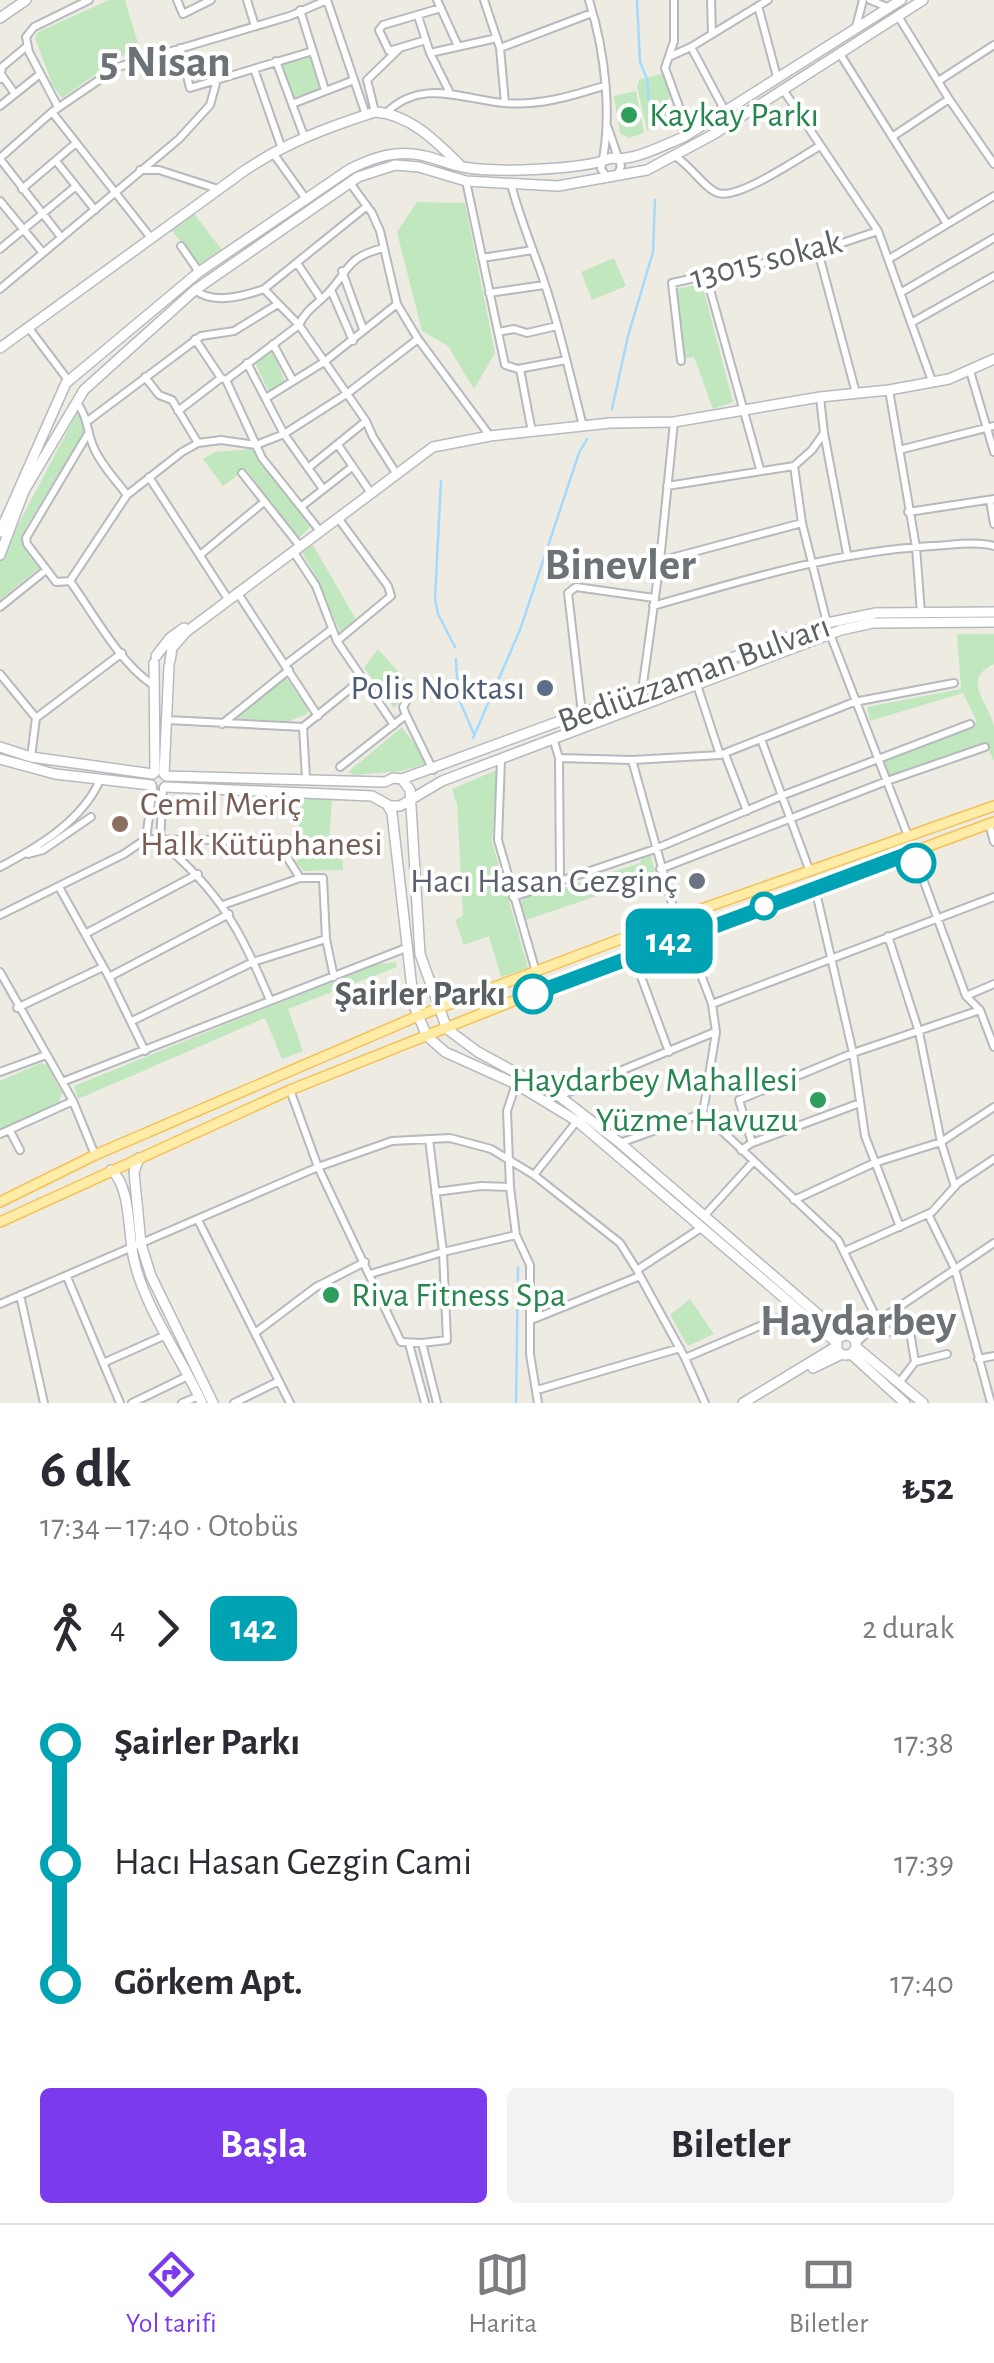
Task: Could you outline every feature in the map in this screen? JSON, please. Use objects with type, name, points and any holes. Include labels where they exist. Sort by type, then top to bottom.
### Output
[{"type":"main road","points":[[0,1202],[95,1155],[418,1016],[676,918],[994,806]]},
{"type":"main road","points":[[0,1222],[290,1090],[633,955],[992,823]]},
{"type":"street","points":[[0,18],[26,0]]},
{"type":"street","points":[[70,0],[78,6]]},
{"type":"street","points":[[89,0],[28,31],[27,47],[55,109],[76,143],[150,238]]},
{"type":"street","points":[[177,0],[183,14],[212,0]]},
{"type":"street","points":[[247,0],[255,26]]},
{"type":"street","points":[[2,156],[55,109],[118,67],[326,0],[354,80],[376,113],[403,118],[463,167]]},
{"type":"street","points":[[484,0],[500,48],[506,103]]},
{"type":"street","points":[[589,0],[607,123],[621,169],[613,178]]},
{"type":"street","points":[[674,0],[671,56],[665,68],[688,134]]},
{"type":"street","points":[[711,0],[712,34]]},
{"type":"street","points":[[671,56],[768,0]]},
{"type":"street","points":[[855,29],[866,0],[888,8]]},
{"type":"street","points":[[0,532],[68,383],[199,272],[350,169],[374,158],[400,153],[423,155],[463,167],[546,168],[617,160],[688,134],[901,0]]},
{"type":"street","points":[[0,555],[24,491],[80,397],[196,290],[349,183],[381,167],[396,165],[419,167],[466,182],[558,186],[647,170],[784,90],[923,0]]},
{"type":"street","points":[[426,40],[389,51],[379,30],[440,3],[458,46]]},
{"type":"street","points":[[758,6],[778,78]]},
{"type":"street","points":[[300,10],[325,90]]},
{"type":"street","points":[[500,48],[593,12]]},
{"type":"street","points":[[418,16],[430,53],[450,93]]},
{"type":"street","points":[[898,16],[994,164]]},
{"type":"street","points":[[430,53],[497,38]]},
{"type":"street","points":[[940,80],[994,45]]},
{"type":"street","points":[[15,94],[1,76],[2,67],[27,47]]},
{"type":"street","points":[[691,47],[724,111]]},
{"type":"street","points":[[180,48],[190,88],[314,51]]},
{"type":"street","points":[[376,113],[367,80],[399,49]]},
{"type":"street","points":[[840,54],[947,224]]},
{"type":"street","points":[[276,61],[304,136]]},
{"type":"street","points":[[254,69],[277,149],[306,199]]},
{"type":"street","points":[[0,106],[40,74]]},
{"type":"street","points":[[0,289],[179,139],[210,105],[218,80]]},
{"type":"street","points":[[292,104],[354,80]]},
{"type":"street","points":[[0,348],[219,189],[277,149],[304,136],[376,113],[429,90],[506,103],[560,101],[604,86]]},
{"type":"street","points":[[784,90],[878,231],[932,381]]},
{"type":"street","points":[[892,137],[949,99]]},
{"type":"street","points":[[607,123],[602,172],[613,178]]},
{"type":"street","points":[[423,155],[432,139]]},
{"type":"street","points":[[0,142],[2,156],[22,189],[62,238]]},
{"type":"street","points":[[22,189],[76,143]]},
{"type":"street","points":[[676,156],[692,166],[714,192],[726,194],[747,188],[820,146]]},
{"type":"street","points":[[56,160],[95,210]]},
{"type":"street","points":[[140,170],[159,170],[219,189]]},
{"type":"street","points":[[466,182],[505,364],[520,369],[566,360]]},
{"type":"street","points":[[349,183],[380,231],[397,304],[490,436]]},
{"type":"street","points":[[511,184],[557,326],[584,426]]},
{"type":"street","points":[[0,249],[76,186]]},
{"type":"street","points":[[888,259],[994,196]]},
{"type":"street","points":[[1,204],[43,253]]},
{"type":"street","points":[[196,290],[202,296],[218,298],[264,289],[367,206]]},
{"type":"street","name":"13015 sokak","points":[[681,361],[672,283],[818,251],[878,231]]},
{"type":"street","points":[[900,293],[994,238]]},
{"type":"street","points":[[181,246],[199,272]]},
{"type":"street","points":[[178,411],[299,324],[331,290],[342,271],[362,253],[383,248]]},
{"type":"street","points":[[482,258],[533,250]]},
{"type":"street","points":[[818,251],[856,392]]},
{"type":"street","points":[[296,262],[322,298]]},
{"type":"street","points":[[342,271],[363,329]]},
{"type":"street","points":[[706,275],[760,469]]},
{"type":"street","points":[[911,323],[994,276]]},
{"type":"street","points":[[489,293],[544,285]]},
{"type":"street","points":[[264,289],[299,324],[366,420],[372,437],[396,473]]},
{"type":"street","points":[[331,290],[353,341]]},
{"type":"street","points":[[89,420],[195,339],[234,331],[278,304]]},
{"type":"street","points":[[266,398],[324,362],[397,304]]},
{"type":"street","points":[[498,332],[514,330],[527,334],[557,326]]},
{"type":"street","points":[[28,327],[68,383],[69,398],[80,397]]},
{"type":"street","points":[[195,339],[223,379],[256,445],[320,531]]},
{"type":"street","points":[[70,581],[127,495],[198,442],[222,440],[256,445],[284,434],[348,393],[418,339]]},
{"type":"street","points":[[274,344],[293,381]]},
{"type":"street","points":[[146,839],[159,781],[172,648],[186,632],[426,450],[490,436],[674,422],[820,397],[889,390],[970,372],[994,359]]},
{"type":"street","points":[[248,363],[284,434],[323,489]]},
{"type":"street","points":[[520,369],[532,432]]},
{"type":"street","points":[[970,372],[990,427],[994,452]]},
{"type":"street","points":[[145,377],[158,395],[172,400],[198,442]]},
{"type":"street","points":[[68,383],[80,381],[80,397],[95,451],[127,495]]},
{"type":"street","points":[[889,390],[916,547],[921,613]]},
{"type":"street","points":[[820,397],[847,554]]},
{"type":"street","points":[[308,468],[366,420]]},
{"type":"street","points":[[642,692],[674,422]]},
{"type":"street","points":[[899,450],[990,427]]},
{"type":"street","points":[[70,581],[56,582],[26,538],[88,432]]},
{"type":"street","points":[[668,486],[794,466],[824,433]]},
{"type":"street","points":[[338,445],[371,492]]},
{"type":"street","points":[[794,466],[802,523],[828,628],[908,836]]},
{"type":"street","points":[[302,506],[352,467]]},
{"type":"street","points":[[242,473],[296,548],[337,641],[394,725]]},
{"type":"street","points":[[149,477],[229,599],[287,668],[318,716]]},
{"type":"street","points":[[908,512],[992,500],[994,524]]},
{"type":"street","points":[[200,555],[264,502]]},
{"type":"street","points":[[337,641],[391,596],[388,586],[338,518]]},
{"type":"street","points":[[660,561],[802,523]]},
{"type":"street","points":[[585,718],[568,593],[576,587],[653,602],[847,554],[977,543],[994,546]]},
{"type":"street","points":[[0,607],[46,570]]},
{"type":"street","points":[[70,581],[122,653],[144,680],[154,686]]},
{"type":"street","points":[[229,599],[170,638],[155,660],[160,841],[198,874],[223,904],[270,1000]]},
{"type":"street","name":"Bediüzzaman Bulvarı","points":[[408,800],[442,781],[553,738],[585,718],[642,692],[872,613],[994,612]]},
{"type":"street","name":"Bediüzzaman Bulvarı","points":[[402,779],[697,684],[828,628],[873,623],[994,622]]},
{"type":"street","points":[[221,725],[332,630]]},
{"type":"street","points":[[31,757],[36,718],[122,653]]},
{"type":"street","points":[[155,660],[162,670],[169,664]]},
{"type":"street","points":[[646,667],[662,685]]},
{"type":"street","points":[[0,674],[36,718]]},
{"type":"street","points":[[166,720],[303,727],[361,680]]},
{"type":"street","points":[[560,758],[632,760],[722,754],[854,702],[954,683]]},
{"type":"street","points":[[697,684],[747,810]]},
{"type":"street","points":[[409,698],[404,707],[406,714],[434,770]]},
{"type":"street","points":[[340,767],[406,714]]},
{"type":"street","points":[[514,897],[654,850],[781,796],[970,724]]},
{"type":"street","points":[[303,727],[306,778]]},
{"type":"street","points":[[553,738],[560,758],[560,880]]},
{"type":"street","points":[[761,739],[810,872]]},
{"type":"street","points":[[0,747],[31,757],[159,781],[402,779],[410,790],[420,954],[448,1029],[461,1042],[559,1096],[620,1143],[706,1215],[905,1403]]},
{"type":"street","points":[[660,869],[985,747]]},
{"type":"street","points":[[500,758],[498,840],[536,972]]},
{"type":"street","points":[[632,760],[676,918]]},
{"type":"street","points":[[2,763],[54,774],[385,801],[400,806],[408,800]]},
{"type":"street","points":[[0,867],[55,834],[94,793],[100,778]]},
{"type":"street","points":[[385,782],[381,790],[392,812],[406,948],[418,1016],[427,1036],[464,1063],[516,1084],[577,1121],[797,1310],[923,1403]]},
{"type":"street","points":[[22,855],[44,850],[90,818]]},
{"type":"street","points":[[992,823],[994,842]]},
{"type":"street","points":[[0,916],[124,854],[146,839],[220,840],[282,849],[300,878]]},
{"type":"street","points":[[913,852],[966,996],[980,1010],[994,1047]]},
{"type":"street","points":[[85,934],[198,874]]},
{"type":"street","points":[[223,904],[300,878],[323,878],[326,939],[334,977]]},
{"type":"street","points":[[59,887],[145,1051]]},
{"type":"street","points":[[815,887],[853,1053],[865,1136],[900,1226]]},
{"type":"street","points":[[712,1004],[994,897]]},
{"type":"street","points":[[109,977],[229,914]]},
{"type":"street","points":[[686,935],[712,1004],[716,1032],[703,1113]]},
{"type":"street","points":[[888,936],[919,1032],[941,1142],[955,1187]]},
{"type":"street","points":[[132,1021],[253,962],[326,939]]},
{"type":"street","points":[[62,1082],[406,948]]},
{"type":"street","points":[[633,955],[668,1052]]},
{"type":"street","points":[[18,1008],[103,966]]},
{"type":"street","points":[[0,972],[73,1101],[95,1155]]},
{"type":"street","points":[[966,996],[994,984]]},
{"type":"street","points":[[752,1143],[739,1100],[853,1053],[980,1010]]},
{"type":"street","points":[[461,1042],[460,1033],[470,1020]]},
{"type":"street","points":[[559,1096],[716,1032]]},
{"type":"street","points":[[412,1042],[440,1048]]},
{"type":"street","points":[[0,1072],[46,1054]]},
{"type":"street","points":[[516,1084],[507,1111],[510,1188],[516,1235],[530,1265],[530,1354],[538,1403]]},
{"type":"street","points":[[290,1090],[318,1167],[401,1342],[409,1344],[448,1340],[443,1252],[429,1139]]},
{"type":"street","points":[[0,1134],[73,1101]]},
{"type":"street","points":[[741,1150],[860,1103]]},
{"type":"street","points":[[794,1200],[874,1163],[941,1142],[994,1108]]},
{"type":"street","points":[[620,1143],[703,1113]]},
{"type":"street","points":[[703,1113],[845,1251],[878,1322]]},
{"type":"street","points":[[534,1175],[577,1121]]},
{"type":"street","points":[[10,1131],[20,1150]]},
{"type":"street","points":[[0,1304],[318,1167],[392,1141],[450,1138],[491,1149],[510,1159],[620,1243],[680,1348],[705,1403]]},
{"type":"street","points":[[139,1158],[134,1172],[136,1269],[200,1400],[182,1403]]},
{"type":"street","points":[[845,1251],[928,1214],[955,1187],[994,1159]]},
{"type":"street","points":[[706,1215],[753,1162]]},
{"type":"street","points":[[112,1170],[123,1183],[136,1246],[214,1403]]},
{"type":"street","points":[[435,1192],[480,1186],[510,1188]]},
{"type":"street","points":[[928,1214],[954,1269],[991,1403]]},
{"type":"street","points":[[198,1220],[290,1403]]},
{"type":"street","points":[[530,1320],[639,1273],[701,1228]]},
{"type":"street","points":[[370,1274],[516,1235]]},
{"type":"street","points":[[743,1403],[846,1345],[994,1243]]},
{"type":"street","points":[[255,1334],[316,1287],[364,1262]]},
{"type":"street","points":[[67,1277],[120,1403]]},
{"type":"street","points":[[20,1295],[44,1403]]},
{"type":"street","points":[[685,1358],[797,1310]]},
{"type":"street","points":[[885,1333],[910,1326],[916,1362]]},
{"type":"street","points":[[104,1363],[166,1335]]},
{"type":"street","points":[[422,1343],[432,1402]]},
{"type":"street","points":[[409,1344],[432,1402]]},
{"type":"street","points":[[537,1390],[680,1348]]},
{"type":"street","points":[[898,1383],[916,1362],[947,1354]]},
{"type":"street","points":[[978,1359],[994,1356]]},
{"type":"street","points":[[132,1403],[188,1376]]},
{"type":"street","points":[[234,1403],[279,1381]]},
{"type":"green space","points":[[109,0],[125,0],[140,50],[121,56],[62,98],[53,86],[35,38],[38,32]]},
{"type":"green space","points":[[311,55],[322,89],[295,97],[281,63]]},
{"type":"green space","points":[[663,74],[675,121],[647,131],[637,86],[640,79]]},
{"type":"green space","name":"Kaykay Parkı","points":[[636,91],[644,133],[629,138],[620,133],[614,96]]},
{"type":"green space","points":[[417,202],[465,203],[495,353],[474,389],[448,346],[422,331],[397,232]]},
{"type":"green space","points":[[192,211],[222,250],[198,265],[170,228]]},
{"type":"green space","points":[[614,258],[626,286],[592,300],[581,272]]},
{"type":"green space","points":[[702,284],[733,402],[713,409],[694,357],[682,359],[671,290]]},
{"type":"green space","points":[[271,348],[285,381],[269,392],[254,361]]},
{"type":"green space","points":[[77,413],[85,430],[25,529],[23,547],[39,568],[0,600],[0,559]]},
{"type":"green space","points":[[253,449],[310,527],[298,539],[246,469],[223,486],[203,459],[215,452]]},
{"type":"green space","points":[[313,545],[357,621],[340,632],[302,552]]},
{"type":"green space","points":[[957,634],[994,634],[994,664],[984,670],[978,685],[994,727],[994,761],[986,744],[887,777],[882,762],[977,722],[963,693],[870,721],[867,707],[961,689]]},
{"type":"green space","points":[[378,649],[412,687],[394,708],[364,668]]},
{"type":"green space","points":[[286,678],[308,709],[307,714],[287,722],[236,718]]},
{"type":"green space","points":[[402,727],[428,763],[402,771],[354,775],[348,772]]},
{"type":"green space","name":"Şairler Parkı","points":[[497,770],[492,842],[528,968],[501,977],[489,936],[464,945],[455,920],[463,916],[457,804],[452,789]]},
{"type":"green space","points":[[300,799],[332,799],[329,842],[342,843],[343,870],[304,871],[297,863]]},
{"type":"green space","points":[[651,856],[656,876],[526,920],[523,899],[640,863],[642,857]]},
{"type":"green space","points":[[396,962],[397,967],[288,1009],[303,1051],[282,1059],[265,1018],[78,1099],[74,1086],[372,965]]},
{"type":"green space","points":[[41,1063],[47,1065],[62,1093],[58,1105],[0,1131],[0,1081]]},
{"type":"green space","points":[[690,1299],[714,1334],[688,1346],[670,1315]]},
{"type":"waterway","points":[[637,0],[640,62],[647,79],[651,124]]},
{"type":"waterway","points":[[612,409],[653,252],[655,200]]},
{"type":"waterway","points":[[473,738],[520,630],[587,439]]},
{"type":"waterway","points":[[441,481],[435,599],[455,647]]},
{"type":"waterway","points":[[456,659],[458,697],[474,734]]},
{"type":"waterway","points":[[516,1403],[518,1267]]},
{"type":"bus line","name":"142","points":[[533,994],[913,852],[916,863]]},
{"type":"place","name":"Kaykay Parkı","points":[[629,115]]},
{"type":"place","name":"Polis Noktası","points":[[545,688]]},
{"type":"place","name":"Cemil Meriç Halk Kütüphanesi","points":[[120,824]]},
{"type":"place","name":"Hacı Hasan Gezginç","points":[[697,881]]},
{"type":"place","name":"Şairler Parkı","points":[[533,994]]},
{"type":"place","name":"Haydarbey Mahallesi Yüzme Havuzu","points":[[818,1100]]},
{"type":"place","name":"Riva Fitness Spa","points":[[331,1295]]},
{"type":"district","name":"5 Nisan","points":[[165,62]]},
{"type":"district","name":"Binevler","points":[[620,565]]},
{"type":"district","name":"Haydarbey","points":[[858,1321]]}]
